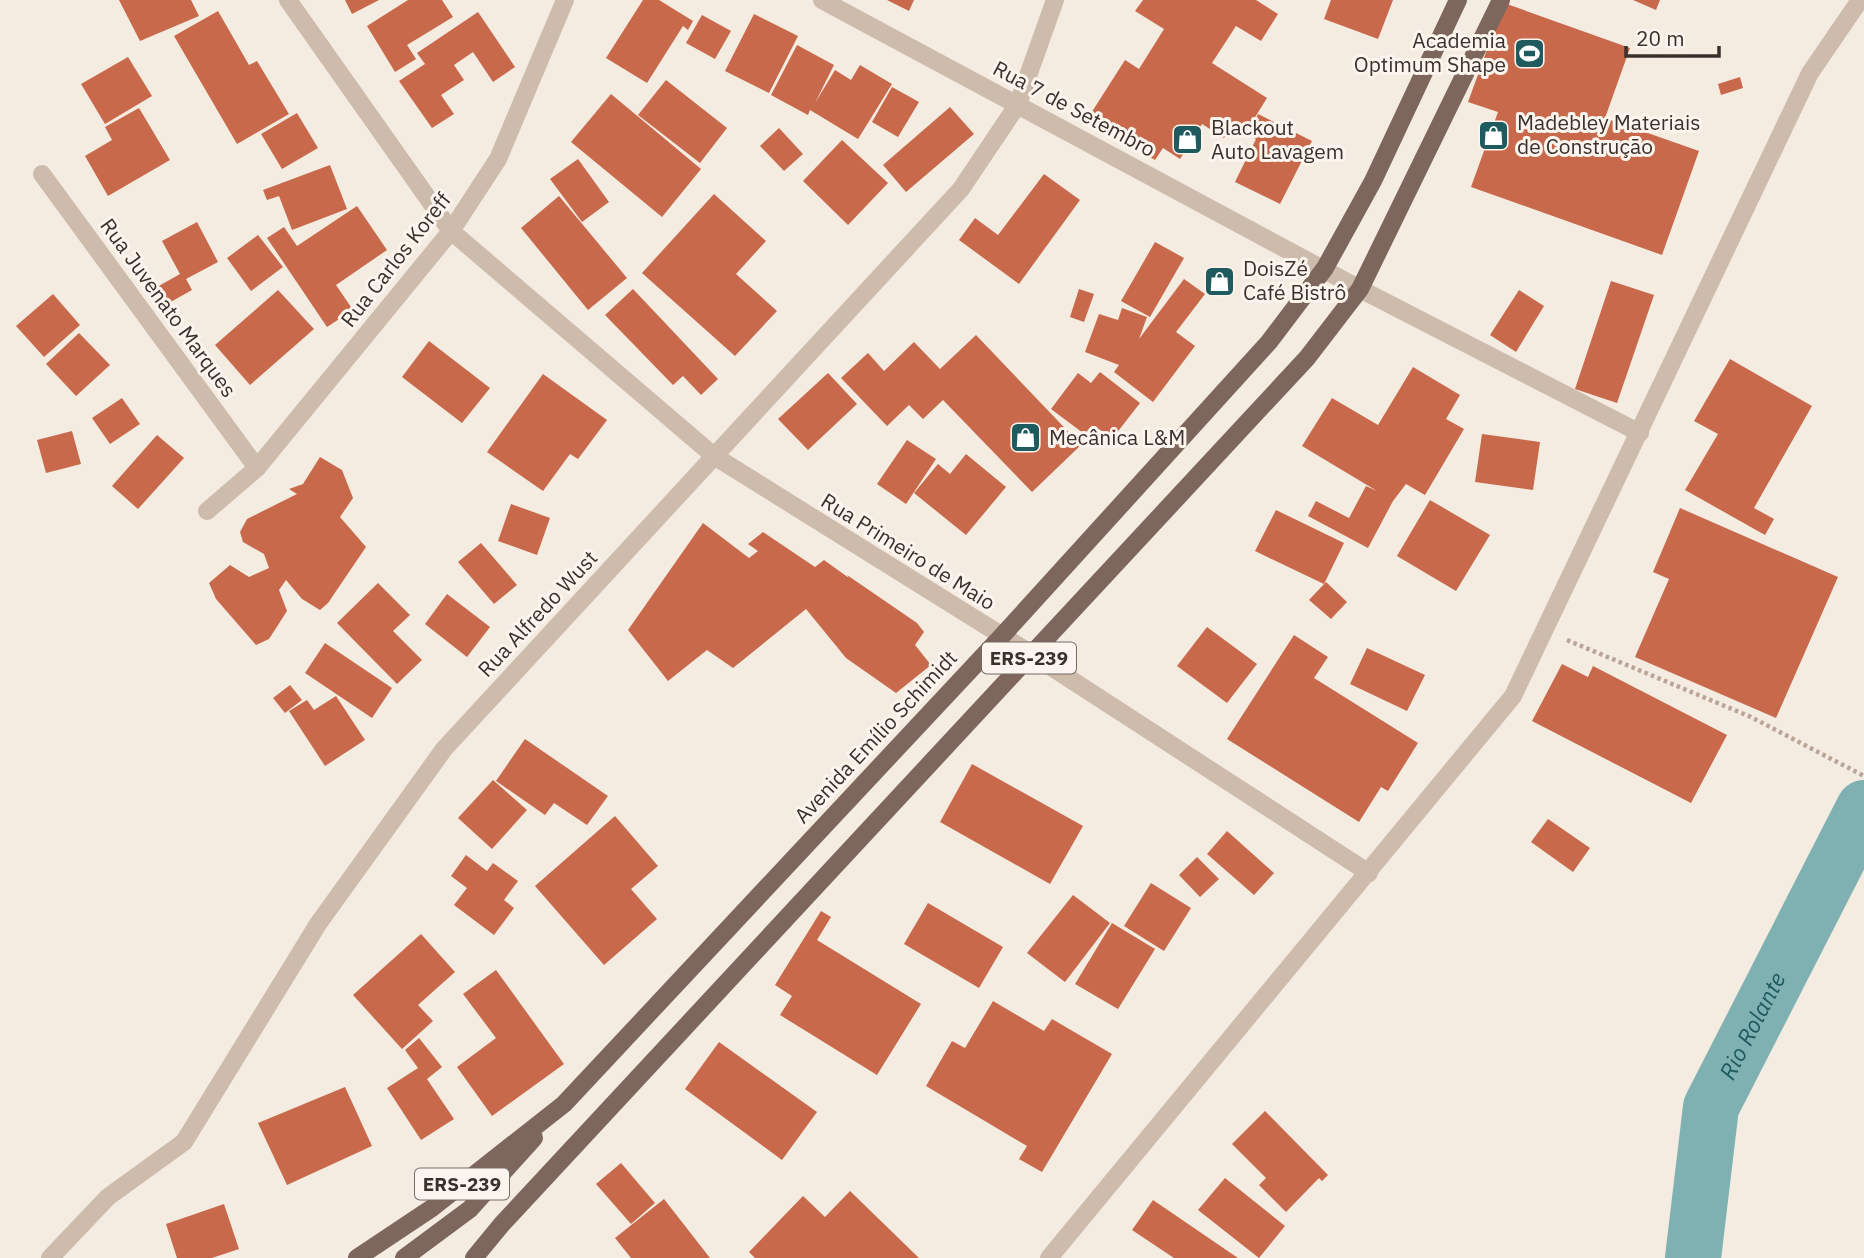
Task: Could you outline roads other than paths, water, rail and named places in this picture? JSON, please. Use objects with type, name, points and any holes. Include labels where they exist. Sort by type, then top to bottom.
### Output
[{"type":"main road","name":"Avenida Emílio Schimidt","points":[[357,1258],[432,1208],[564,1104],[1001,637],[1269,342],[1325,268],[1373,181],[1458,0]]},
{"type":"main road","name":"ERS-239","points":[[474,1258],[502,1224],[1307,359],[1360,289],[1501,0]]},
{"type":"main road","points":[[404,1258],[470,1209],[564,1104]]},
{"type":"street","name":"Rua Primeiro de Maio","points":[[288,0],[452,231],[714,457],[1033,655],[1369,873]]},
{"type":"street","name":"Rua Carlos Koreff","points":[[207,511],[257,468],[452,231],[498,159],[565,0]]},
{"type":"street","name":"Rua 7 de Setembro","points":[[821,0],[1360,289],[1640,433]]},
{"type":"street","name":"Rua Alfredo Wust","points":[[50,1258],[108,1197],[184,1142],[318,924],[444,749],[961,189],[1018,104],[1055,0]]},
{"type":"street","points":[[1049,1258],[1513,696],[1547,631],[1810,73],[1860,0]]},
{"type":"street","name":"Rua Juvenato Marques","points":[[42,174],[257,468]]},
{"type":"waterway","name":"Rio Rolante","points":[[1693,1258],[1711,1107],[1864,808]]},
{"type":"place","name":"Academia Optimum Shape","points":[[1529,53]]},
{"type":"place","name":"Madebley Materiais de Construção","points":[[1494,135]]},
{"type":"place","name":"Blackout Auto Lavagem","points":[[1188,140]]},
{"type":"place","name":"DoisZé Café Bistrô","points":[[1220,281]]},
{"type":"place","name":"Mecânica L&M","points":[[1026,438]]}]
